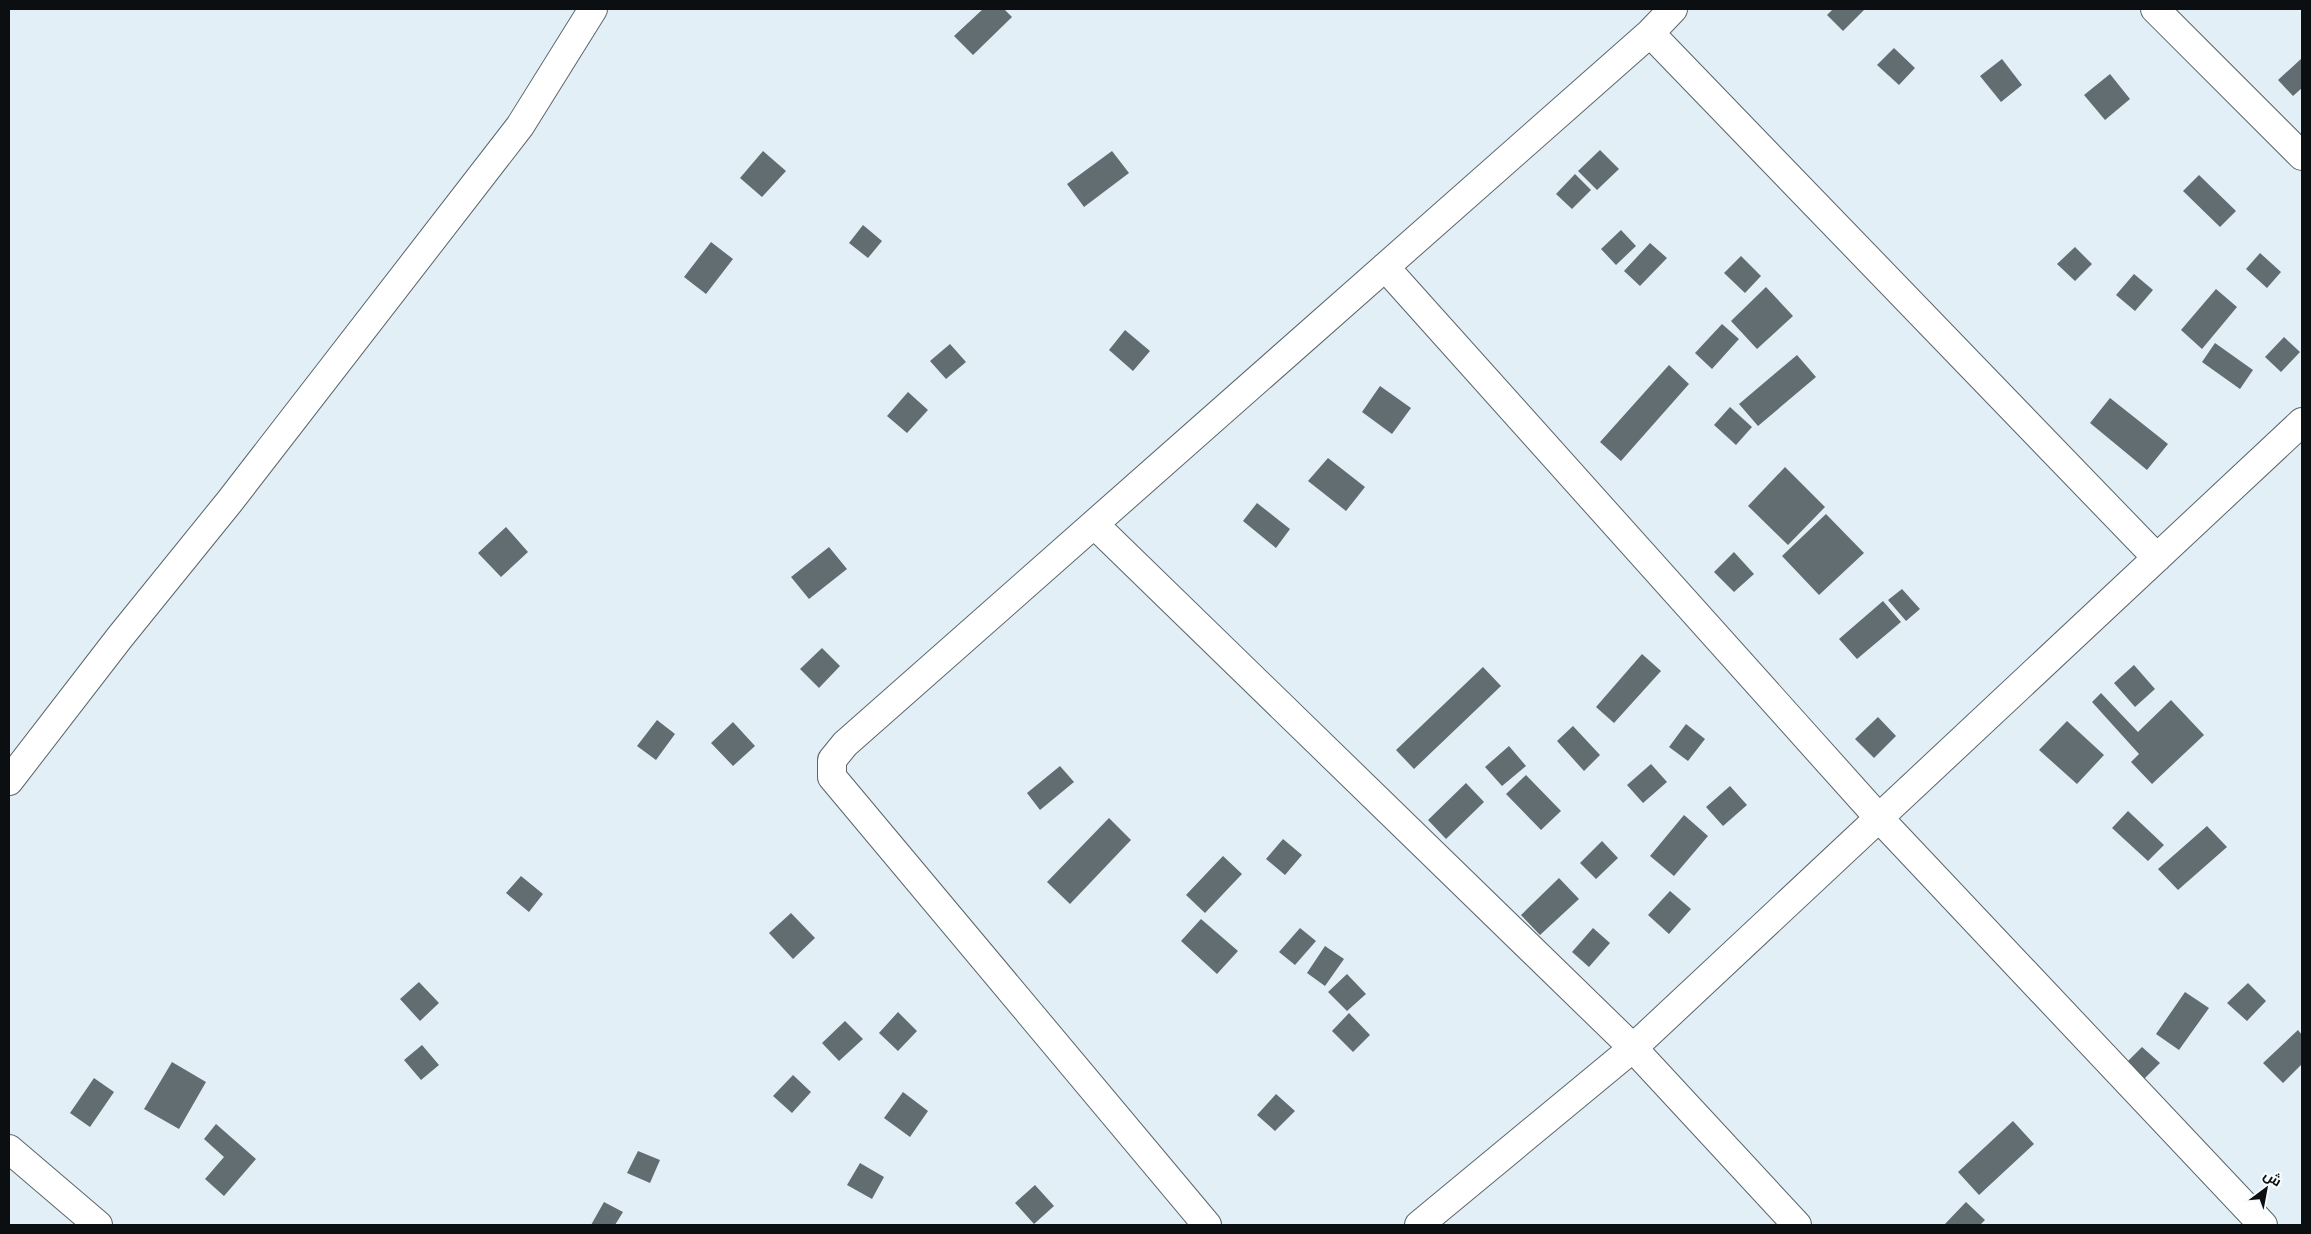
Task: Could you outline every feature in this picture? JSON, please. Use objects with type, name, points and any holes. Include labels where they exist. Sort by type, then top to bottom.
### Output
[{"type":"street","points":[[9,781],[120,637],[230,501],[520,126],[593,9]]},
{"type":"street","points":[[1207,1225],[832,777],[832,760],[845,744],[1650,34],[1673,9]]},
{"type":"street","points":[[2155,9],[2302,156]]},
{"type":"street","points":[[1650,34],[2157,558]]},
{"type":"street","points":[[1385,267],[1879,818],[2263,1225]]},
{"type":"street","points":[[1419,1225],[1633,1048],[2302,422]]},
{"type":"street","points":[[1094,524],[1633,1048],[1797,1225]]},
{"type":"street","points":[[9,1149],[98,1225]]},
{"type":"building","points":[[983,9],[1004,9],[1012,17],[973,55],[954,36]]},
{"type":"building","points":[[1833,9],[1864,10],[1843,31],[1827,15]]},
{"type":"building","points":[[1894,48],[1915,68],[1899,85],[1877,65]]},
{"type":"building","points":[[2302,58],[2302,88],[2293,96],[2278,80]]},
{"type":"building","points":[[2002,59],[2022,85],[2001,102],[1980,76]]},
{"type":"building","points":[[2110,74],[2130,99],[2105,120],[2084,95]]},
{"type":"building","points":[[1600,150],[1619,169],[1597,190],[1578,171]]},
{"type":"building","points":[[763,151],[786,171],[762,197],[740,178]]},
{"type":"building","points":[[1112,151],[1129,173],[1084,207],[1067,184]]},
{"type":"building","points":[[1575,174],[1591,190],[1572,209],[1556,194]]},
{"type":"building","points":[[2199,175],[2236,211],[2220,227],[2183,191]]},
{"type":"building","points":[[863,225],[882,241],[868,258],[849,243]]},
{"type":"building","points":[[1621,230],[1636,246],[1616,265],[1601,249]]},
{"type":"building","points":[[711,242],[733,259],[706,294],[684,277]]},
{"type":"building","points":[[1650,243],[1667,258],[1640,286],[1624,271]]},
{"type":"building","points":[[2075,247],[2092,264],[2075,281],[2057,264]]},
{"type":"building","points":[[2260,253],[2281,272],[2267,288],[2246,269]]},
{"type":"building","points":[[1741,256],[1761,276],[1745,293],[1724,273]]},
{"type":"building","points":[[2134,274],[2153,290],[2135,311],[2116,295]]},
{"type":"building","points":[[1766,287],[1793,316],[1757,349],[1731,321]]},
{"type":"building","points":[[2216,289],[2237,307],[2202,349],[2181,330]]},
{"type":"building","points":[[1722,324],[1739,339],[1712,369],[1695,353]]},
{"type":"building","points":[[1125,330],[1150,351],[1133,371],[1109,350]]},
{"type":"building","points":[[2284,337],[2300,352],[2281,372],[2265,357]]},
{"type":"building","points":[[2215,343],[2253,370],[2240,389],[2202,362]]},
{"type":"building","points":[[950,344],[966,362],[946,379],[930,361]]},
{"type":"building","points":[[1797,355],[1816,377],[1758,426],[1739,404]]},
{"type":"building","points":[[1669,365],[1689,384],[1621,461],[1600,442]]},
{"type":"building","points":[[1380,386],[1411,408],[1392,434],[1362,412]]},
{"type":"building","points":[[908,392],[928,410],[907,433],[887,416]]},
{"type":"building","points":[[2110,398],[2168,444],[2147,470],[2090,423]]},
{"type":"building","points":[[1730,407],[1752,427],[1736,445],[1714,425]]},
{"type":"building","points":[[1328,458],[1365,487],[1346,511],[1308,481]]},
{"type":"building","points":[[1785,467],[1825,507],[1788,545],[1748,506]]},
{"type":"building","points":[[1257,503],[1290,529],[1276,548],[1243,521]]},
{"type":"building","points":[[1826,514],[1864,553],[1819,595],[1782,556]]},
{"type":"building","points":[[506,527],[528,552],[501,577],[478,553]]},
{"type":"building","points":[[829,547],[847,569],[809,599],[791,577]]},
{"type":"building","points":[[1734,552],[1754,574],[1734,592],[1714,572]]},
{"type":"building","points":[[1902,589],[1920,609],[1906,621],[1888,600]]},
{"type":"building","points":[[1883,601],[1901,622],[1857,659],[1839,639]]},
{"type":"building","points":[[822,648],[840,666],[819,688],[800,669]]},
{"type":"building","points":[[1642,654],[1661,671],[1614,723],[1596,707]]},
{"type":"building","points":[[2134,665],[2155,689],[2135,707],[2114,683]]},
{"type":"building","points":[[1483,667],[1501,686],[1414,769],[1396,750]]},
{"type":"building","points":[[2101,693],[2138,732],[2171,700],[2204,735],[2152,784],[2131,762],[2139,754],[2092,702]]},
{"type":"building","points":[[1878,717],[1896,736],[1874,758],[1855,739]]},
{"type":"building","points":[[657,720],[675,734],[656,760],[637,746]]},
{"type":"building","points":[[2067,721],[2104,755],[2077,784],[2039,750]]},
{"type":"building","points":[[733,722],[755,746],[733,766],[711,743]]},
{"type":"building","points":[[1686,724],[1705,739],[1688,761],[1669,747]]},
{"type":"building","points":[[1573,726],[1600,755],[1584,771],[1557,741]]},
{"type":"building","points":[[1509,746],[1526,766],[1502,786],[1485,767]]},
{"type":"building","points":[[1651,764],[1667,782],[1643,803],[1627,785]]},
{"type":"building","points":[[1060,766],[1074,782],[1040,810],[1027,793]]},
{"type":"building","points":[[1526,775],[1561,811],[1541,830],[1506,794]]},
{"type":"building","points":[[1466,783],[1484,802],[1446,839],[1428,820]]},
{"type":"building","points":[[1730,786],[1747,805],[1723,826],[1706,807]]},
{"type":"building","points":[[2128,811],[2164,845],[2148,861],[2112,828]]},
{"type":"building","points":[[1684,815],[1708,836],[1674,876],[1650,856]]},
{"type":"building","points":[[1109,818],[1131,840],[1070,904],[1047,882]]},
{"type":"building","points":[[2207,826],[2227,847],[2178,890],[2158,869]]},
{"type":"building","points":[[1283,839],[1302,855],[1285,875],[1266,859]]},
{"type":"building","points":[[1602,841],[1618,858],[1596,879],[1580,863]]},
{"type":"building","points":[[1223,856],[1242,874],[1205,913],[1186,895]]},
{"type":"building","points":[[521,876],[543,894],[529,912],[506,893]]},
{"type":"building","points":[[1559,878],[1579,899],[1540,935],[1521,915]]},
{"type":"building","points":[[1670,891],[1691,909],[1669,934],[1648,915]]},
{"type":"building","points":[[791,913],[815,938],[793,959],[769,933]]},
{"type":"building","points":[[1201,919],[1238,951],[1217,974],[1181,941]]},
{"type":"building","points":[[1300,928],[1316,941],[1295,965],[1279,952]]},
{"type":"building","points":[[1593,928],[1610,943],[1589,967],[1572,952]]},
{"type":"building","points":[[1325,946],[1344,959],[1325,986],[1307,973]]},
{"type":"building","points":[[1347,974],[1366,994],[1347,1011],[1328,992]]},
{"type":"building","points":[[419,982],[439,1003],[420,1021],[400,999]]},
{"type":"building","points":[[2248,983],[2266,1001],[2247,1021],[2227,1003]]},
{"type":"building","points":[[2185,992],[2209,1008],[2179,1050],[2156,1034]]},
{"type":"building","points":[[898,1012],[917,1031],[898,1051],[879,1033]]},
{"type":"building","points":[[1349,1013],[1370,1035],[1353,1052],[1332,1031]]},
{"type":"building","points":[[845,1021],[863,1039],[839,1061],[822,1043]]},
{"type":"building","points":[[2298,1030],[2302,1035],[2302,1064],[2283,1083],[2263,1063]]},
{"type":"building","points":[[422,1045],[439,1065],[421,1080],[404,1060]]},
{"type":"building","points":[[2142,1047],[2160,1063],[2141,1082],[2124,1065]]},
{"type":"building","points":[[172,1062],[206,1082],[179,1129],[144,1109]]},
{"type":"building","points":[[793,1075],[811,1092],[792,1113],[773,1096]]},
{"type":"building","points":[[94,1078],[114,1092],[90,1127],[70,1113]]},
{"type":"building","points":[[903,1092],[928,1111],[910,1137],[884,1118]]},
{"type":"building","points":[[1276,1094],[1295,1111],[1275,1131],[1257,1115]]},
{"type":"building","points":[[2013,1121],[2034,1144],[1979,1195],[1958,1172]]},
{"type":"building","points":[[216,1124],[256,1159],[224,1196],[205,1179],[224,1157],[204,1139]]},
{"type":"building","points":[[638,1151],[660,1160],[650,1183],[627,1173]]},
{"type":"building","points":[[860,1163],[884,1177],[872,1199],[847,1185]]},
{"type":"building","points":[[1035,1185],[1054,1206],[1034,1224],[1015,1203]]},
{"type":"building","points":[[604,1202],[623,1212],[615,1225],[591,1225]]},
{"type":"building","points":[[1966,1202],[1985,1220],[1980,1225],[1944,1225]]}]
